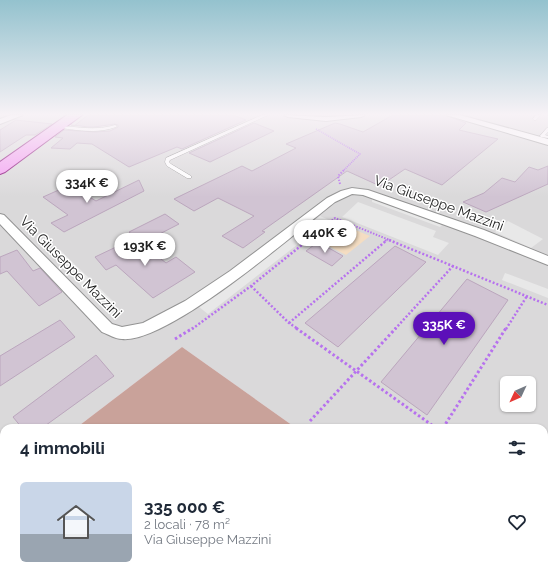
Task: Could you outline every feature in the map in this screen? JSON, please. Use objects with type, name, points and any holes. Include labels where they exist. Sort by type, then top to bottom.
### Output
[{"type":"main road","points":[[0,169],[38,142]]},
{"type":"street","name":"Via Giuseppe Mazzini","points":[[0,217],[107,328],[122,333],[146,329],[190,305],[254,260],[328,203],[345,193],[352,191],[364,192],[507,243],[548,261]]},
{"type":"lane","points":[[189,177],[169,165],[167,162],[168,159],[203,142]]},
{"type":"path","points":[[340,142],[360,154],[338,176],[339,182],[345,193]]},
{"type":"path","points":[[175,339],[187,333],[251,286],[335,218],[548,305]]},
{"type":"path","points":[[289,323],[388,239]]},
{"type":"path","points":[[310,421],[453,266]]},
{"type":"path","points":[[251,286],[289,323],[430,424]]},
{"type":"path","points":[[446,424],[527,296]]},
{"type":"shaded area","points":[[0,142],[35,142],[0,167]]},
{"type":"shaded area","points":[[40,142],[548,142],[548,424],[290,424],[182,347],[81,424],[0,424],[0,171]]},
{"type":"shaded area","points":[[372,199],[442,225],[440,227],[372,202]]},
{"type":"shaded area","points":[[358,202],[436,231],[433,237],[449,243],[438,255],[342,217]]},
{"type":"shaded area","points":[[320,216],[329,220],[208,314],[199,307]]},
{"type":"shaded area","points":[[508,221],[543,239],[531,248],[495,232]]},
{"type":"shaded area","points":[[336,222],[370,236],[346,255],[315,239]]},
{"type":"shaded area","points":[[60,250],[114,302],[111,316],[51,255]]},
{"type":"shaded area","points":[[505,273],[548,289],[548,298],[502,280]]},
{"type":"shaded area","points":[[182,347],[290,424],[81,424]]},
{"type":"building","points":[[0,142],[15,142],[0,152]]},
{"type":"building","points":[[58,142],[197,142],[182,149],[177,147],[129,167],[92,144],[77,143],[70,149],[51,148]]},
{"type":"building","points":[[213,142],[251,142],[210,162],[189,153]]},
{"type":"building","points":[[291,142],[494,142],[442,185],[405,169],[380,186],[347,171],[262,231],[265,232],[243,248],[222,236],[254,216],[218,198],[194,211],[174,199],[242,166],[252,171],[296,148],[286,144]]},
{"type":"building","points":[[548,166],[548,184],[486,212],[463,202],[484,193],[502,178],[515,182],[529,167],[538,170]]},
{"type":"building","points":[[139,180],[144,191],[64,232],[51,223],[68,215],[43,197],[70,185],[96,201]]},
{"type":"building","points":[[165,214],[179,224],[142,243],[129,232]]},
{"type":"building","points":[[135,238],[166,263],[176,257],[195,272],[153,298],[116,265],[106,270],[95,257]]},
{"type":"building","points":[[318,242],[343,256],[332,266],[306,251]]},
{"type":"building","points":[[395,246],[426,262],[338,347],[305,323]]},
{"type":"building","points":[[17,250],[33,271],[40,268],[62,292],[39,306],[7,271],[0,274],[0,257]]},
{"type":"building","points":[[467,279],[508,300],[427,415],[381,382]]},
{"type":"building","points":[[60,320],[75,337],[0,386],[0,356]]},
{"type":"building","points":[[96,355],[114,376],[48,424],[19,424],[13,417]]}]
